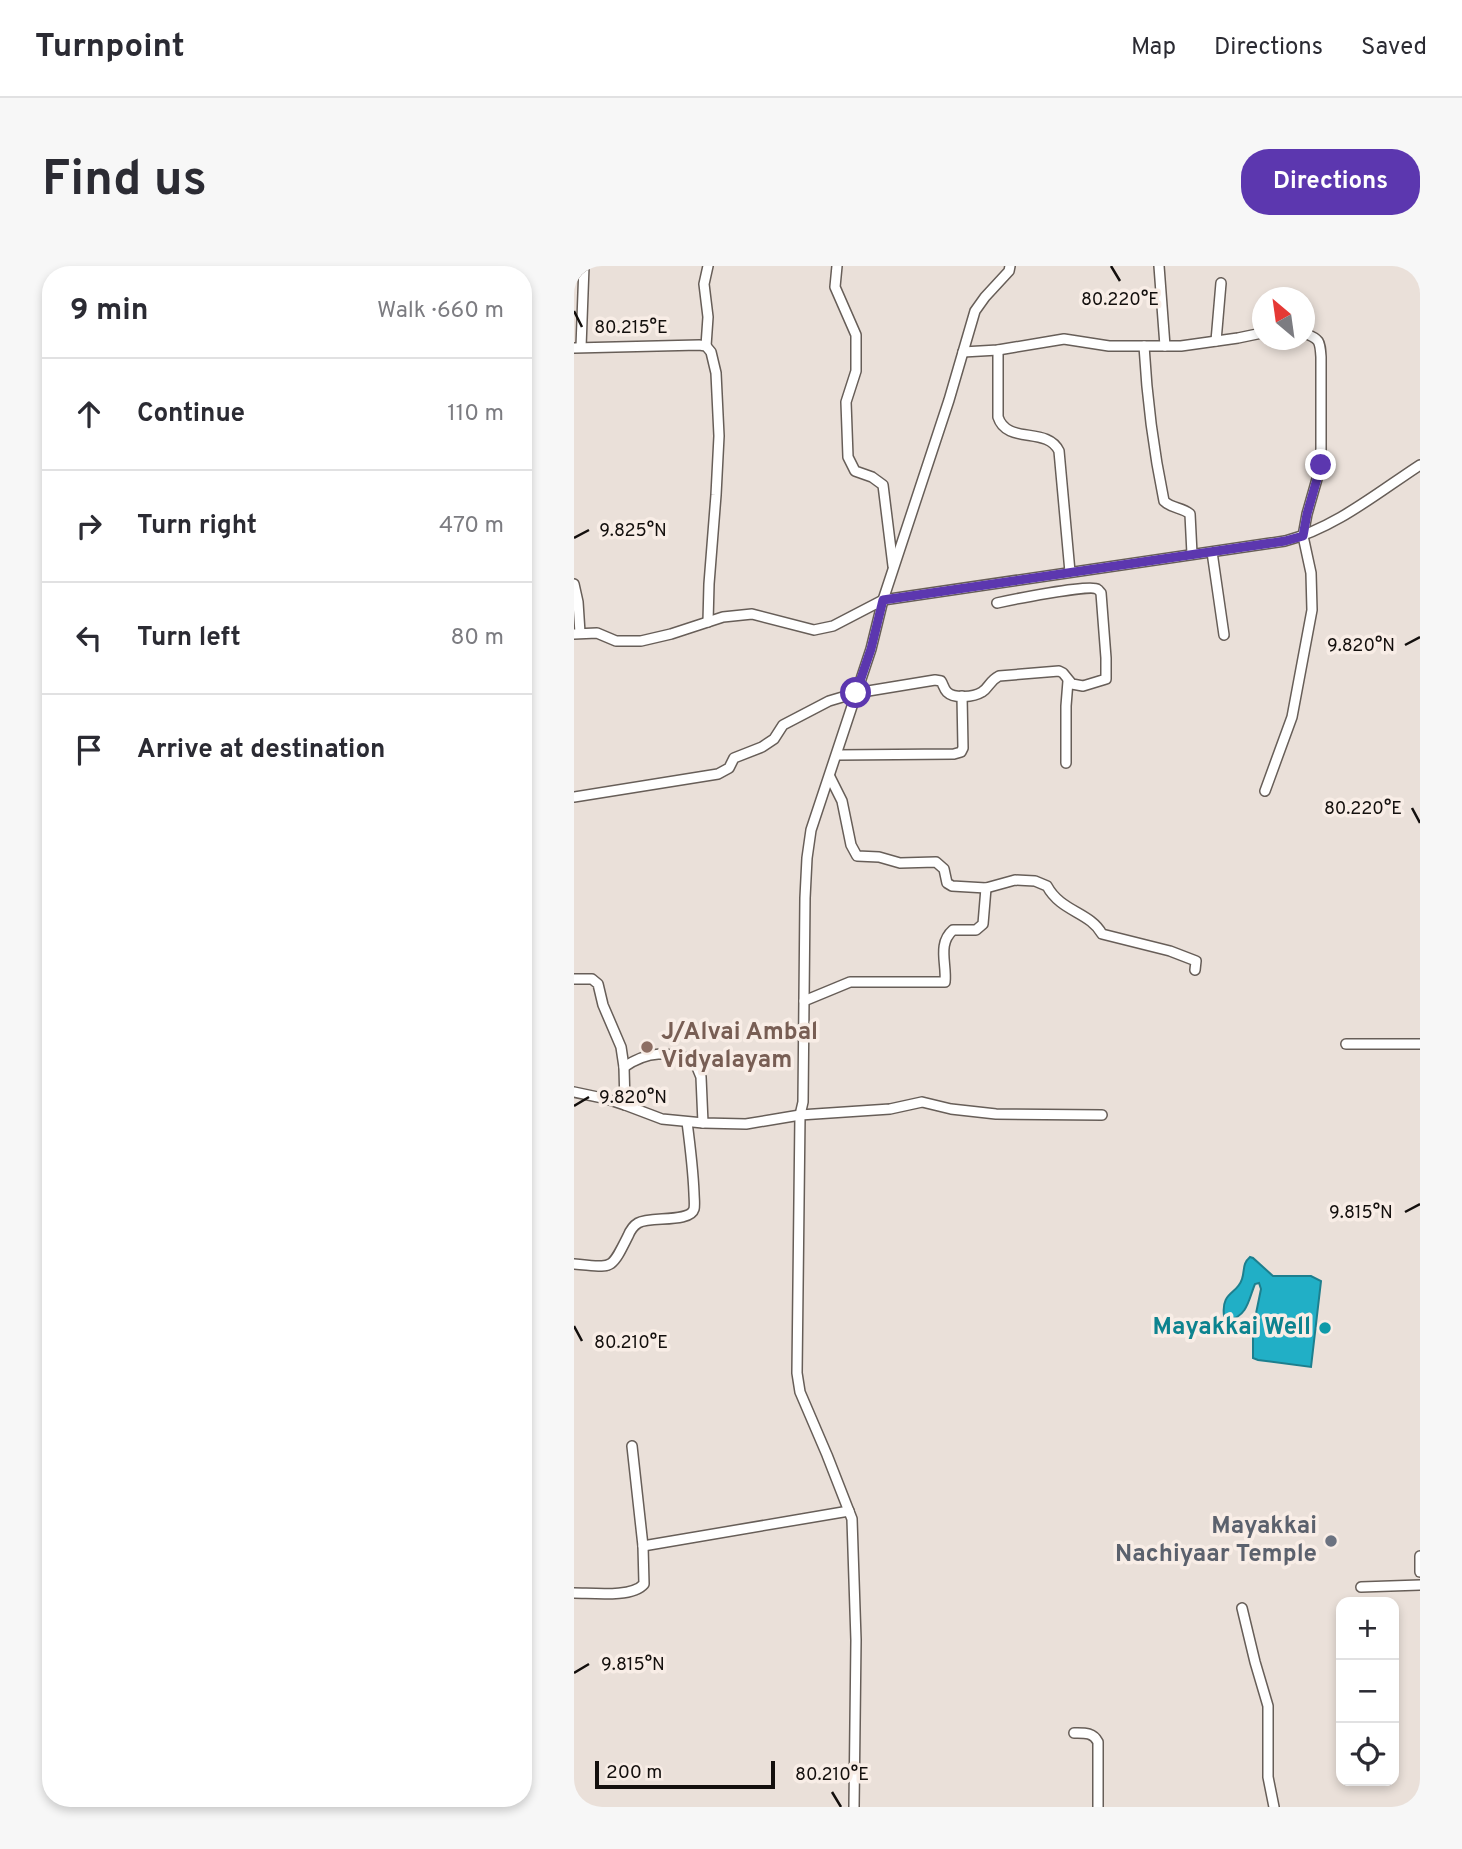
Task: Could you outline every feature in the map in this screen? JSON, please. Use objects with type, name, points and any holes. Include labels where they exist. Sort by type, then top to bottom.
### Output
[{"type":"street","points":[[584,266],[577,348],[706,346]]},
{"type":"street","points":[[708,266],[704,284],[708,317],[706,346],[711,352],[716,373],[719,436],[708,622]]},
{"type":"street","points":[[837,266],[835,287],[856,335],[856,371],[846,402],[848,457],[855,471],[872,477],[883,485],[893,571]]},
{"type":"street","points":[[855,1807],[856,1640],[852,1518],[800,1392],[797,1373],[807,858],[811,830],[871,649],[883,600],[975,311],[1009,271],[1010,266]]},
{"type":"street","points":[[1159,266],[1165,346]]},
{"type":"street","points":[[1216,341],[1221,282]]},
{"type":"street","points":[[962,352],[998,351],[1064,339],[1109,346],[1165,346],[1252,335]]},
{"type":"street","points":[[1265,791],[1292,717],[1312,610],[1311,573],[1303,536],[1321,465],[1320,344],[1315,337]]},
{"type":"street","points":[[1144,346],[1148,412],[1164,501],[1169,506],[1186,510],[1190,514],[1192,554]]},
{"type":"street","points":[[998,351],[998,417],[1001,426],[1011,432],[1046,438],[1056,443],[1059,451],[1070,572]]},
{"type":"street","points":[[574,584],[578,602],[577,633],[597,633],[616,641],[641,640],[671,634],[723,617],[752,614],[814,630],[833,626],[883,600],[1285,541],[1331,523],[1420,465]]},
{"type":"street","points":[[1212,552],[1224,635]]},
{"type":"street","points":[[574,797],[718,774],[729,768],[734,758],[774,739],[783,725],[829,701],[856,693],[935,680],[941,681],[947,692],[962,696],[985,691],[990,681],[999,676],[1059,671],[1072,684],[1083,686],[1101,682],[1107,677],[1101,593],[1098,589],[1094,587],[1072,590],[997,603]]},
{"type":"street","points":[[1066,763],[1068,681]]},
{"type":"street","points":[[837,755],[961,752],[962,696]]},
{"type":"street","points":[[830,777],[842,801],[851,845],[857,856],[879,857],[900,863],[936,862],[944,869],[947,883],[952,886],[986,888],[1016,880],[1035,881],[1047,886],[1052,895],[1066,907],[1097,925],[1102,934],[1170,951],[1196,961],[1195,970]]},
{"type":"street","points":[[804,1001],[850,982],[945,982],[943,944],[953,930],[976,930],[983,924],[986,888]]},
{"type":"street","points":[[574,979],[592,979],[598,984],[603,1005],[621,1047],[625,1105]]},
{"type":"street","points":[[1346,1044],[1420,1044]]},
{"type":"street","points":[[624,1067],[638,1058],[669,1053],[694,1060],[701,1077],[703,1123]]},
{"type":"street","points":[[574,1091],[607,1099],[662,1119],[703,1123],[746,1124],[800,1115],[890,1109],[922,1102],[951,1109],[996,1114],[1102,1115]]},
{"type":"street","points":[[574,1264],[602,1268],[608,1266],[615,1261],[632,1228],[638,1223],[648,1219],[685,1217],[694,1209],[694,1178],[687,1122]]},
{"type":"street","points":[[574,1594],[628,1592],[644,1584],[643,1546],[632,1446]]},
{"type":"street","points":[[643,1546],[849,1511]]},
{"type":"street","points":[[1420,1556],[1420,1572]]},
{"type":"street","points":[[1361,1587],[1420,1585]]},
{"type":"street","points":[[1242,1608],[1268,1706],[1268,1777],[1274,1807]]},
{"type":"street","points":[[1074,1733],[1088,1733],[1096,1737],[1098,1742],[1098,1807]]},
{"type":"water","points":[[1250,1257],[1273,1276],[1311,1276],[1321,1281],[1311,1367],[1253,1358],[1253,1328],[1261,1289],[1259,1283],[1255,1284],[1247,1306],[1240,1315],[1229,1320],[1224,1316],[1225,1302],[1240,1284]]},
{"type":"place","name":"J/Alvai Ambal Vidyalayam","points":[[647,1047]]},
{"type":"place","name":"Mayakkai Well","points":[[1325,1328]]},
{"type":"place","name":"Mayakkai Nachiyaar Temple","points":[[1331,1541]]},
{"type":"route","points":[[856,693],[871,649],[883,600],[1285,541],[1303,536],[1321,465]]}]
